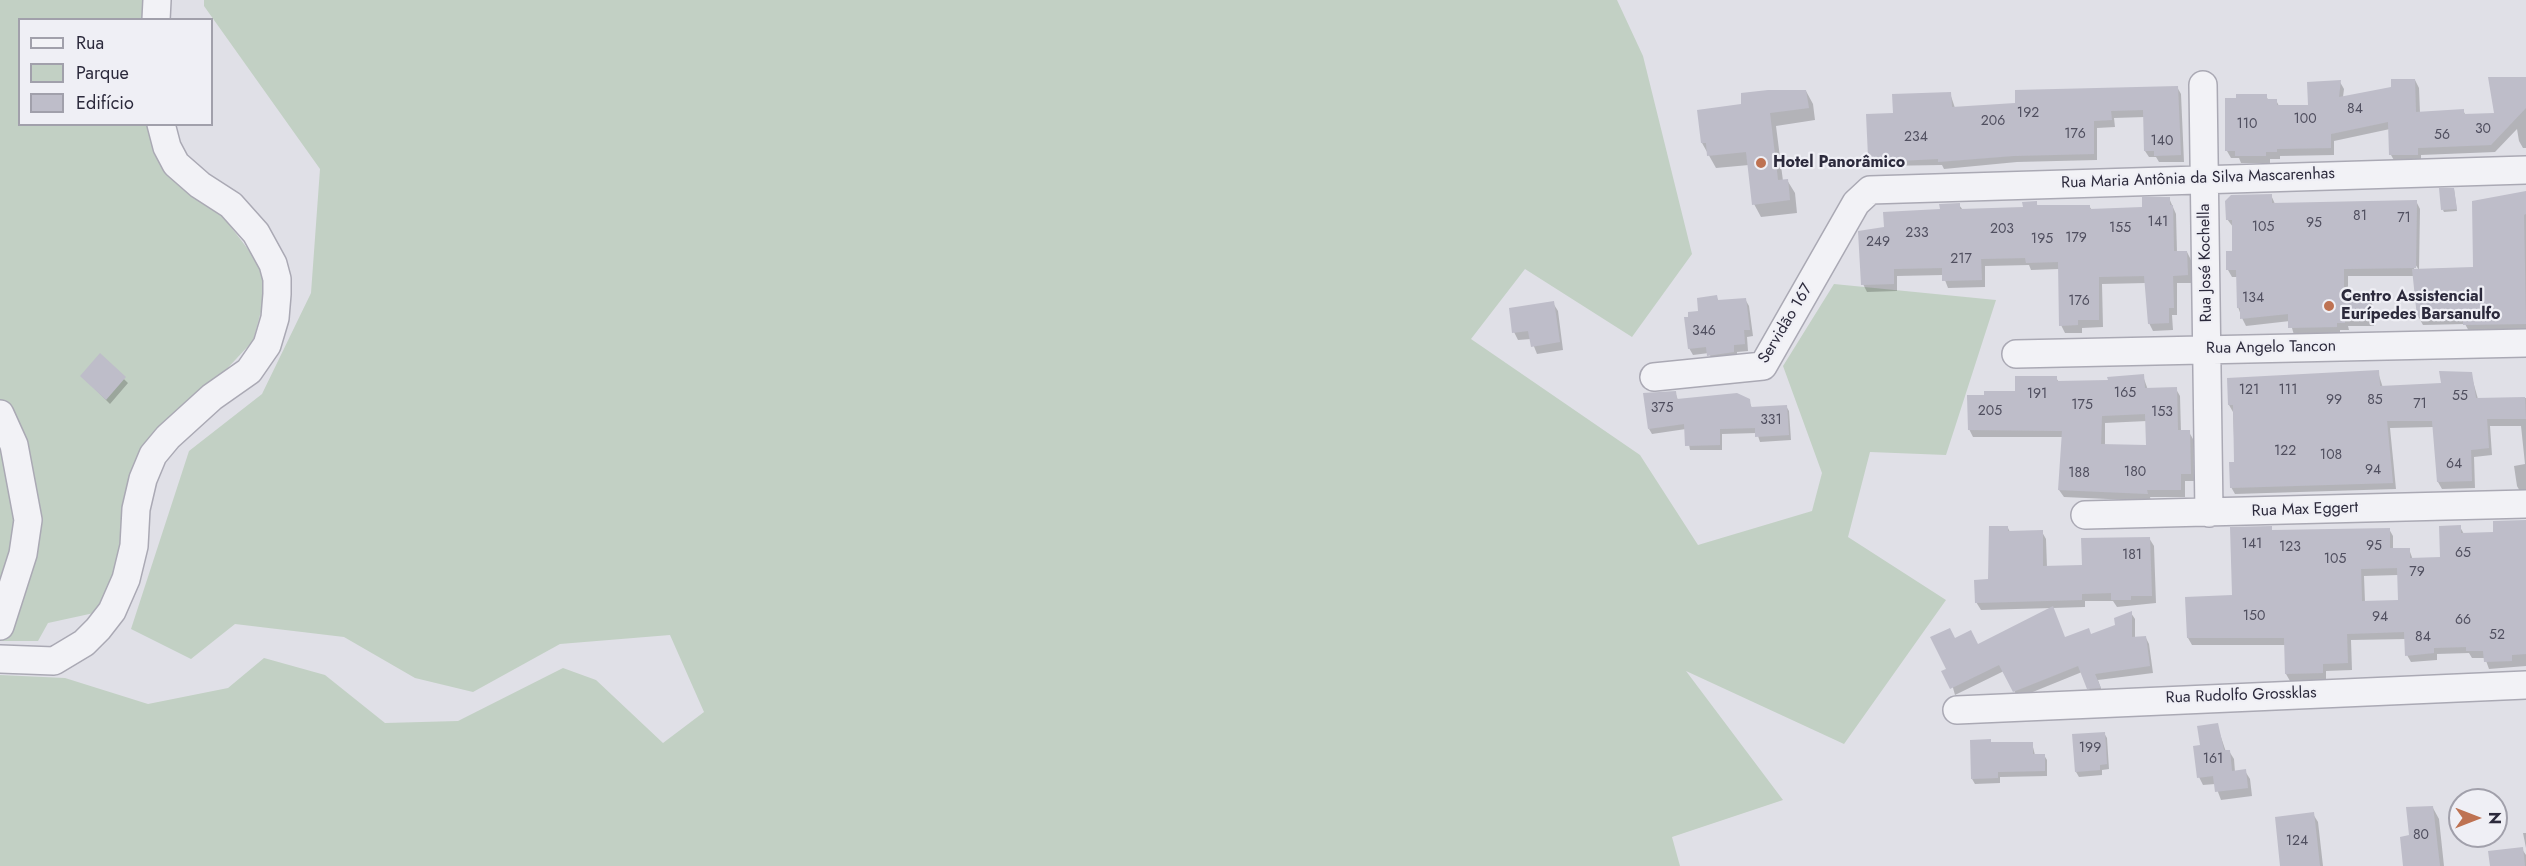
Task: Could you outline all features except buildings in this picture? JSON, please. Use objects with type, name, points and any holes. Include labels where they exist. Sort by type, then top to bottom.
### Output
[{"type":"street","points":[[156,18],[157,0]]},
{"type":"street","name":"Rua José Kochella","points":[[2203,85],[2210,513]]},
{"type":"street","points":[[0,659],[54,661],[84,643],[98,629],[112,611],[126,579],[134,546],[136,509],[143,479],[153,455],[168,437],[212,397],[249,371],[267,345],[275,318],[277,294],[277,279],[273,264],[256,233],[231,205],[200,185],[176,164],[167,147],[162,126]]},
{"type":"street","name":"Rua Maria Antônia da Silva Mascarenhas","points":[[1870,190],[2204,178],[2526,170]]},
{"type":"street","name":"Servidão 167","points":[[1654,377],[1759,369],[1763,366],[1856,203],[1870,190]]},
{"type":"street","name":"Rua Angelo Tancon","points":[[2016,354],[2526,343]]},
{"type":"street","points":[[0,414],[14,445],[28,520],[23,555],[0,626]]},
{"type":"street","name":"Rua Max Eggert","points":[[2085,515],[2526,504]]},
{"type":"street","name":"Rua Rudolfo Grossklas","points":[[1957,710],[2526,685]]},
{"type":"green space","points":[[0,0],[151,0],[150,18],[18,18],[18,126],[154,126],[270,278],[253,341],[156,444],[117,608],[48,623],[38,641],[0,641]]},
{"type":"green space","points":[[204,0],[1617,0],[1643,56],[1692,254],[1632,337],[1525,269],[1471,339],[1640,455],[1698,545],[1812,511],[1822,473],[1783,366],[1834,284],[1996,300],[1946,455],[1870,452],[1848,537],[1946,600],[1844,744],[1686,671],[1783,800],[1672,837],[1680,866],[0,866],[0,675],[65,678],[148,704],[228,688],[264,658],[325,675],[385,723],[458,721],[563,668],[596,680],[663,743],[704,712],[670,635],[560,644],[473,692],[415,678],[344,637],[235,624],[191,659],[131,629],[189,451],[262,394],[311,293],[320,169],[204,6]]},
{"type":"place","name":"Hotel Panorâmico","points":[[1761,163]]},
{"type":"place","name":"Centro Assistencial Eurípedes Barsanulfo","points":[[2329,306]]}]
